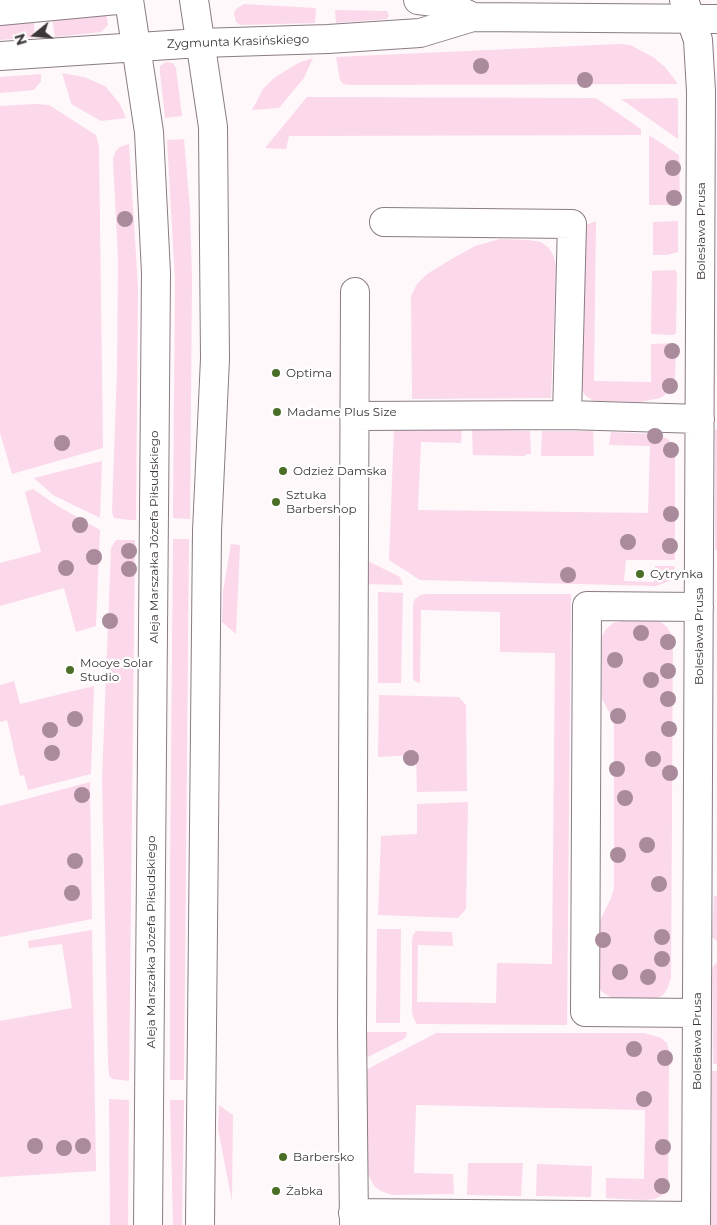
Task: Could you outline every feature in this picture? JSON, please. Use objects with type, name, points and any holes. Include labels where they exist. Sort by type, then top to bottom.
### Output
[{"type":"street","points":[[11,7],[117,0]]},
{"type":"street","name":"Aleja Marszałka Józefa Piłsudskiego","points":[[129,0],[149,132],[156,273],[148,1225]]},
{"type":"street","points":[[194,0],[213,127],[215,359],[207,531],[200,1225]]},
{"type":"street","name":"Zygmunta Krasińskiego","points":[[418,0],[443,3],[473,17]]},
{"type":"street","name":"Zygmunta Krasińskiego","points":[[0,56],[200,43],[328,39],[420,33],[473,17],[698,13]]},
{"type":"street","name":"Bolesława Prusa","points":[[696,1220],[697,1013],[708,741],[708,663],[699,607],[701,91],[698,13]]},
{"type":"street","points":[[384,222],[572,224],[567,415]]},
{"type":"street","points":[[355,292],[353,1219],[696,1220]]},
{"type":"street","points":[[354,416],[567,415],[700,418]]},
{"type":"street","points":[[697,1013],[585,1012],[585,1002],[587,606],[699,607]]},
{"type":"shaded area","points":[[244,4],[316,8],[315,23],[240,25],[236,22],[234,14],[236,9]]},
{"type":"shaded area","points":[[335,10],[387,11],[389,16],[387,19],[336,23]]},
{"type":"shaded area","points":[[104,13],[107,17],[108,25],[101,32],[55,37],[52,18]]},
{"type":"shaded area","points":[[34,20],[34,37],[0,40],[0,26]]},
{"type":"shaded area","points":[[630,45],[653,57],[665,67],[678,84],[350,85],[343,84],[340,80],[336,57]]},
{"type":"shaded area","points":[[313,58],[304,78],[279,108],[252,110],[263,89],[274,78],[298,63]]},
{"type":"shaded area","points":[[166,62],[173,63],[176,68],[182,116],[165,118],[160,66]]},
{"type":"shaded area","points":[[62,73],[84,77],[105,86],[120,104],[126,118],[101,121],[73,105]]},
{"type":"shaded area","points":[[41,74],[41,81],[34,90],[0,93],[0,77]]},
{"type":"shaded area","points":[[307,97],[596,98],[641,129],[641,135],[289,136],[286,149],[265,148]]},
{"type":"shaded area","points":[[677,98],[678,139],[621,99]]},
{"type":"shaded area","points":[[49,105],[96,135],[99,147],[103,448],[12,474],[0,433],[0,106]]},
{"type":"shaded area","points":[[649,135],[679,155],[680,205],[649,205]]},
{"type":"shaded area","points":[[184,139],[190,209],[192,279],[190,519],[173,518],[175,281],[167,140]]},
{"type":"shaded area","points":[[129,144],[138,287],[136,520],[114,518],[112,512],[117,369],[118,260],[113,159],[115,152],[120,147]]},
{"type":"shaded area","points":[[596,221],[594,381],[651,382],[651,344],[674,343],[676,348],[675,380],[669,392],[660,398],[640,402],[594,401],[586,396],[581,389],[583,226]]},
{"type":"shaded area","points":[[678,221],[678,252],[667,255],[653,255],[653,222]]},
{"type":"shaded area","points":[[500,239],[541,242],[549,248],[554,257],[556,266],[551,398],[412,399],[411,296],[417,284],[427,274],[475,246]]},
{"type":"shaded area","points":[[675,270],[677,273],[676,333],[674,335],[651,334],[652,271]]},
{"type":"shaded area","points":[[394,428],[462,429],[461,443],[421,442],[418,510],[648,513],[650,446],[609,445],[611,432],[656,434],[668,439],[675,448],[675,560],[626,560],[624,581],[654,582],[655,566],[675,566],[672,580],[656,586],[420,580],[389,560]]},
{"type":"shaded area","points":[[472,430],[530,431],[531,454],[526,454],[525,456],[473,455]]},
{"type":"shaded area","points":[[715,430],[717,430],[717,550],[715,550]]},
{"type":"shaded area","points":[[542,431],[593,431],[594,456],[541,456]]},
{"type":"shaded area","points":[[102,461],[100,518],[53,495],[34,478]]},
{"type":"shaded area","points":[[33,489],[56,505],[100,530],[96,626],[76,632],[64,588],[0,606],[0,563],[41,552],[25,492]]},
{"type":"shaded area","points":[[173,539],[189,539],[184,1080],[170,1080]]},
{"type":"shaded area","points":[[116,540],[135,540],[129,1081],[113,1079],[109,1076],[108,1062],[102,779],[111,548]]},
{"type":"shaded area","points":[[231,544],[240,545],[236,634],[222,622],[223,591]]},
{"type":"shaded area","points":[[362,558],[400,577],[403,585],[363,584]]},
{"type":"shaded area","points":[[378,592],[403,593],[401,683],[378,683]]},
{"type":"shaded area","points":[[571,594],[567,1025],[417,1024],[414,1019],[412,1012],[412,941],[416,931],[452,932],[453,946],[418,945],[417,1002],[496,1003],[497,963],[552,964],[555,653],[500,652],[500,612],[421,610],[420,683],[416,682],[413,679],[413,604],[414,600],[420,595]]},
{"type":"shaded area","points":[[653,620],[661,622],[667,627],[673,637],[671,978],[664,994],[657,999],[649,1001],[617,1001],[602,992],[598,987],[598,925],[611,898],[614,887],[614,725],[612,717],[602,699],[602,636],[613,623]]},
{"type":"shaded area","points":[[14,681],[20,704],[94,686],[91,774],[28,790],[24,775],[20,776],[7,720],[0,722],[0,685]]},
{"type":"shaded area","points":[[379,695],[459,697],[466,705],[467,791],[417,792],[416,755],[378,757]]},
{"type":"shaded area","points":[[90,782],[92,919],[0,937],[0,806]]},
{"type":"shaded area","points":[[468,802],[466,909],[458,918],[378,915],[381,836],[417,834],[417,804]]},
{"type":"shaded area","points":[[714,896],[717,896],[717,941],[712,937]]},
{"type":"shaded area","points":[[377,929],[401,929],[400,1023],[376,1023]]},
{"type":"shaded area","points":[[92,930],[96,1171],[0,1177],[0,1021],[72,1008],[62,944],[29,948],[28,941]]},
{"type":"shaded area","points":[[717,962],[717,1064],[713,1064],[712,968]]},
{"type":"shaded area","points":[[360,1032],[407,1032],[406,1037],[402,1040],[360,1061]]},
{"type":"shaded area","points":[[436,1033],[644,1033],[661,1038],[667,1043],[669,1051],[668,1192],[655,1199],[606,1198],[606,1178],[644,1179],[645,1110],[416,1105],[414,1173],[453,1174],[454,1194],[392,1195],[381,1191],[374,1186],[365,1168],[360,1073]]},
{"type":"shaded area","points":[[712,1071],[717,1071],[717,1225],[711,1225]]},
{"type":"shaded area","points":[[109,1099],[129,1100],[128,1225],[110,1225]]},
{"type":"shaded area","points":[[170,1100],[184,1100],[182,1225],[173,1225]]},
{"type":"shaded area","points":[[219,1105],[233,1115],[232,1201],[218,1129]]},
{"type":"shaded area","points":[[468,1163],[523,1163],[521,1196],[467,1195]]},
{"type":"shaded area","points":[[537,1164],[592,1166],[591,1197],[536,1196]]},
{"type":"place","name":"Optima","points":[[276,373]]},
{"type":"place","name":"Madame Plus Size","points":[[277,412]]},
{"type":"place","name":"Odzież Damska","points":[[283,471]]},
{"type":"place","name":"Sztuka Barbershop","points":[[276,502]]},
{"type":"place","name":"Cytrynka","points":[[640,574]]},
{"type":"place","name":"Mooye Solar Studio","points":[[70,670]]},
{"type":"place","name":"Barbersko","points":[[283,1157]]},
{"type":"place","name":"Żabka","points":[[276,1191]]}]
